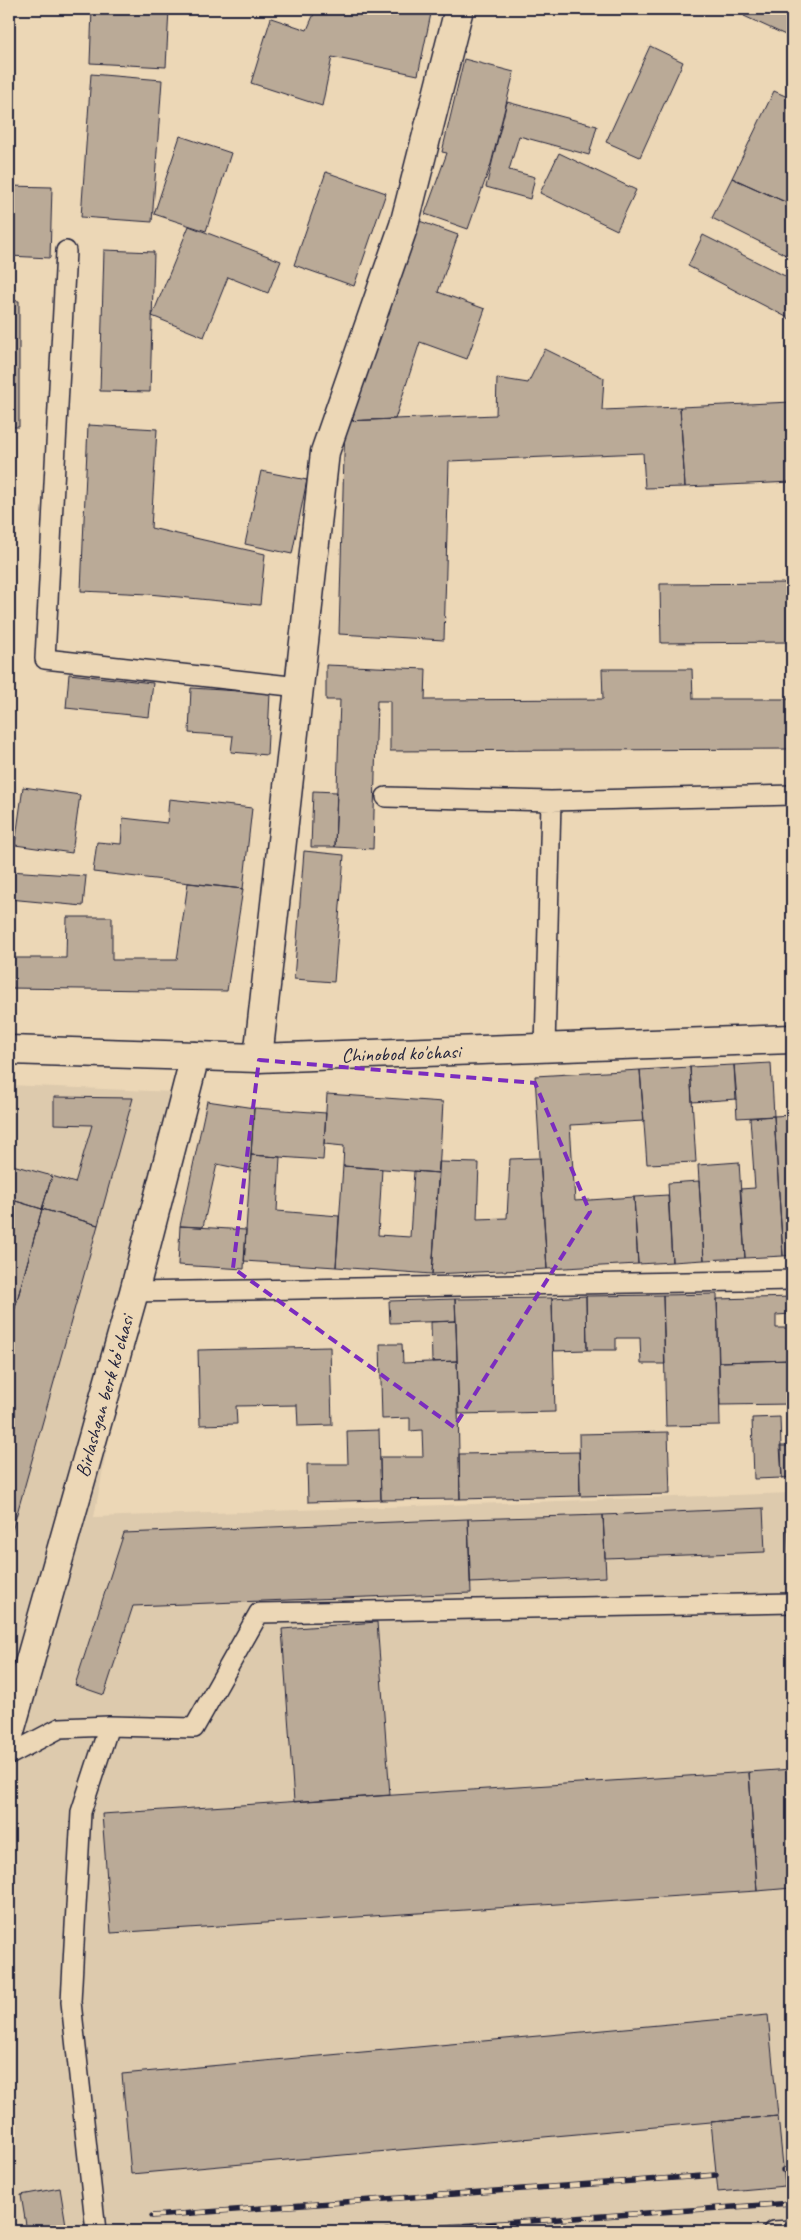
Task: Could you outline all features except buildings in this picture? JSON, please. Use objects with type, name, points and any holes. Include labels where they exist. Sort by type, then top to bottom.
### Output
[{"type":"street","points":[[258,1058],[325,452],[404,225],[459,9]]},
{"type":"street","name":"Chinobod ko'chasi","points":[[9,1050],[258,1058],[792,1039]]},
{"type":"street","name":"Birlashgan berk koʻchasi","points":[[9,1735],[134,1292],[195,1056]]},
{"type":"lane","points":[[66,251],[45,659],[299,687]]},
{"type":"lane","points":[[386,797],[551,802],[792,795]]},
{"type":"lane","points":[[545,1048],[551,802]]},
{"type":"lane","points":[[134,1292],[792,1280]]},
{"type":"lane","points":[[9,1755],[60,1728],[109,1726],[194,1728],[259,1613],[792,1603]]},
{"type":"lane","points":[[96,2231],[71,2002],[82,1812],[109,1726]]},
{"type":"lane","points":[[773,2231],[792,2230]]},
{"type":"highlighted area","points":[[259,1060],[535,1083],[590,1212],[454,1427],[233,1268]]},
{"type":"shaded area","points":[[9,1085],[174,1092],[94,1517],[792,1493],[792,2231],[9,2231]]},
{"type":"railway","points":[[783,2170],[792,2170]]},
{"type":"railway","points":[[152,2216],[716,2175]]},
{"type":"railway","points":[[387,2231],[792,2203]]}]
